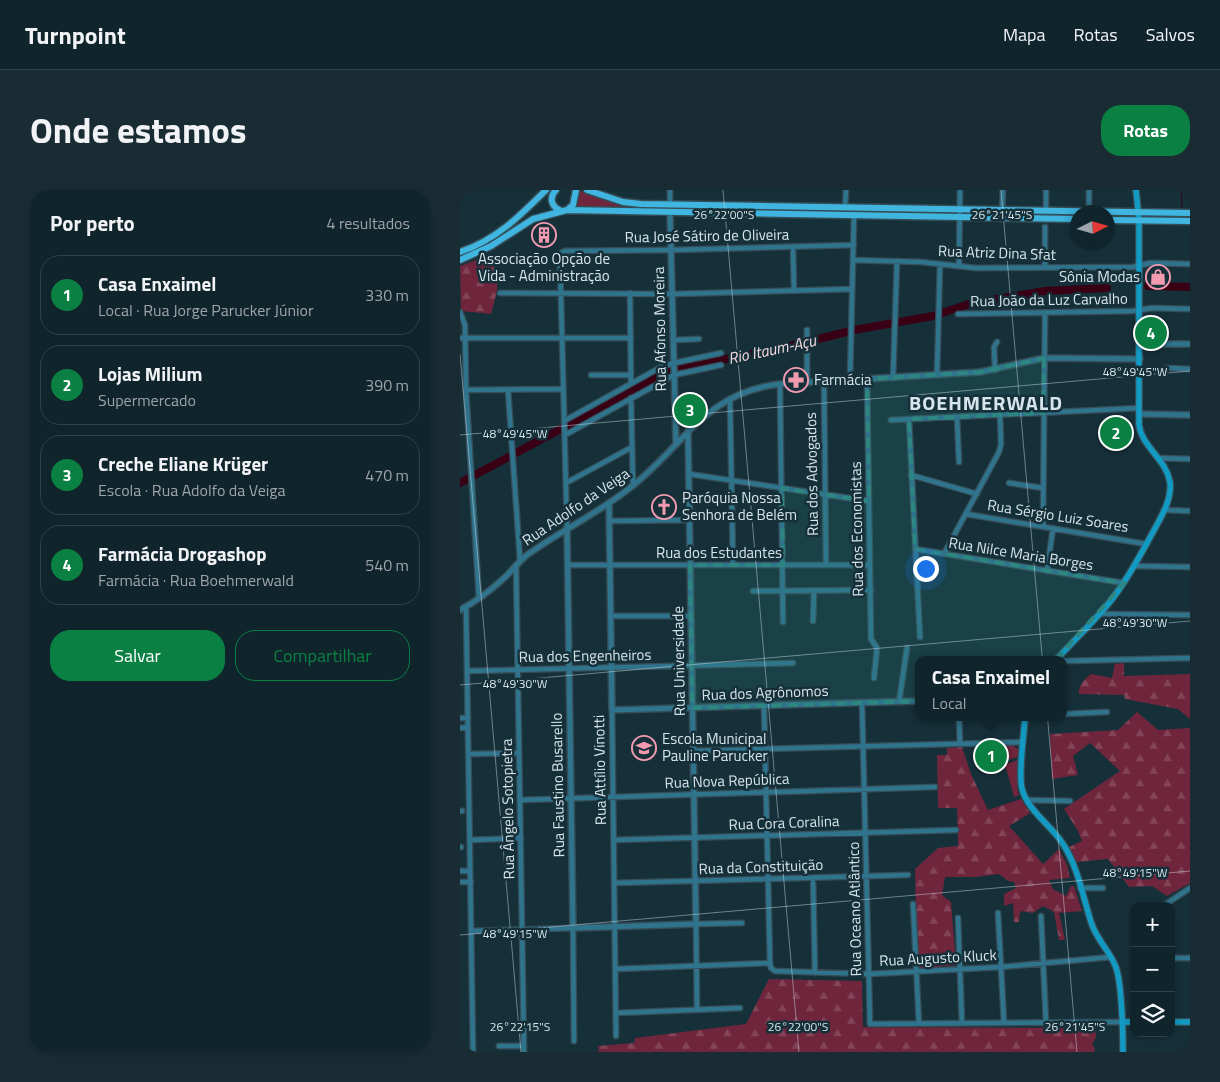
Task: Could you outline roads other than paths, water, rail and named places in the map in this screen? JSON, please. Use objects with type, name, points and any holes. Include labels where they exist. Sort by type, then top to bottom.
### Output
[{"type":"main road","points":[[460,252],[500,233],[546,190]]},
{"type":"main road","points":[[538,198],[556,190]]},
{"type":"main road","points":[[556,190],[552,196],[552,203],[556,208],[565,211]]},
{"type":"main road","points":[[565,211],[573,205],[575,194],[570,190]]},
{"type":"main road","points":[[588,190],[628,203],[1070,212]]},
{"type":"main road","points":[[594,190],[601,194]]},
{"type":"main road","points":[[1060,656],[1100,614],[1124,583],[1164,510],[1169,496],[1170,483],[1165,468],[1141,433],[1139,411],[1139,212],[1136,190]]},
{"type":"main road","points":[[668,204],[670,213]]},
{"type":"main road","points":[[460,260],[491,246],[533,218],[565,211],[1070,219]]},
{"type":"main road","points":[[1115,212],[1190,213]]},
{"type":"main road","points":[[1115,220],[1190,221]]},
{"type":"main road","points":[[1025,721],[1021,783],[1027,800],[1062,843],[1070,857],[1096,936],[1111,957],[1118,972],[1122,1052]]},
{"type":"main road","points":[[1122,1022],[1130,1022]]},
{"type":"main road","points":[[1175,1022],[1190,1022]]},
{"type":"street","points":[[668,204],[670,190]]},
{"type":"street","points":[[845,208],[846,190]]},
{"type":"street","points":[[959,266],[960,190]]},
{"type":"street","points":[[1002,210],[1003,190]]},
{"type":"street","points":[[1046,190],[1046,211]]},
{"type":"street","points":[[1088,205],[1089,190]]},
{"type":"street","name":"Rua Afonso Moreira","points":[[670,213],[676,443]]},
{"type":"street","points":[[850,380],[854,216]]},
{"type":"street","points":[[1045,227],[1045,268]]},
{"type":"street","name":"Rua José Sátiro de Oliveira","points":[[561,293],[560,260],[561,253],[565,251],[854,245]]},
{"type":"street","points":[[793,247],[794,291]]},
{"type":"street","name":"Rua Atriz Dina Sfat","points":[[853,260],[959,266],[1045,268],[1133,267],[1150,263],[1190,264]]},
{"type":"street","points":[[893,378],[897,261]]},
{"type":"street","points":[[937,375],[940,264]]},
{"type":"street","points":[[500,293],[672,294],[852,289]]},
{"type":"street","points":[[561,293],[567,528]]},
{"type":"street","points":[[630,294],[631,384]]},
{"type":"street","name":"Rua João da Luz Carvalho","points":[[958,314],[1045,313],[1152,308],[1190,309]]},
{"type":"street","points":[[460,312],[465,325],[463,338],[479,598]]},
{"type":"street","points":[[1043,527],[1045,313]]},
{"type":"street","points":[[807,330],[807,383]]},
{"type":"street","points":[[463,338],[631,338]]},
{"type":"street","points":[[673,340],[700,339]]},
{"type":"street","points":[[994,370],[994,347],[997,342]]},
{"type":"street","points":[[1140,344],[1190,344]]},
{"type":"street","points":[[565,433],[632,398],[674,369],[721,353]]},
{"type":"street","name":"Rua Adolfo da Veiga","points":[[460,609],[466,607],[502,580],[518,563],[567,528],[609,503],[632,486],[714,408],[730,399],[756,389],[780,384],[994,370],[1044,358],[1140,359]]},
{"type":"street","points":[[564,423],[661,368],[721,366]]},
{"type":"street","points":[[1167,368],[1190,369]]},
{"type":"street","points":[[591,375],[631,375]]},
{"type":"street","name":"Rua dos Economistas","points":[[867,379],[871,639],[876,648],[874,678]]},
{"type":"street","name":"Rua dos Advogados","points":[[824,382],[826,565]]},
{"type":"street","points":[[780,384],[783,622]]},
{"type":"street","points":[[466,390],[564,390]]},
{"type":"street","name":"Rua Ângelo Sotopietra","points":[[508,390],[518,563],[524,1052]]},
{"type":"street","points":[[632,398],[632,486]]},
{"type":"street","points":[[730,399],[733,565]]},
{"type":"street","points":[[891,420],[1139,411],[1190,415]]},
{"type":"street","points":[[944,554],[1000,450],[1000,415]]},
{"type":"street","points":[[957,417],[959,462]]},
{"type":"street","points":[[909,419],[920,637]]},
{"type":"street","name":"Rua Universidade","points":[[688,431],[697,1010]]},
{"type":"street","points":[[566,483],[632,447]]},
{"type":"street","points":[[1158,458],[1190,459]]},
{"type":"street","points":[[689,474],[869,501]]},
{"type":"street","points":[[911,475],[977,494]]},
{"type":"street","points":[[1009,483],[1043,488]]},
{"type":"street","name":"Rua Attílio Vinotti","points":[[609,503],[616,1036]]},
{"type":"street","points":[[1164,510],[1190,511]]},
{"type":"street","name":"Rua Sérgio Luiz Soares","points":[[966,514],[1146,544]]},
{"type":"street","points":[[609,521],[690,520]]},
{"type":"street","name":"Rua Faustino Busarello","points":[[567,528],[574,1041]]},
{"type":"street","points":[[1046,571],[1053,528]]},
{"type":"street","name":"Rua Nilce Maria Borges","points":[[915,550],[1124,583]]},
{"type":"street","name":"Rua dos Estudantes","points":[[568,565],[870,565]]},
{"type":"street","points":[[1134,566],[1190,567]]},
{"type":"street","points":[[753,591],[871,590]]},
{"type":"street","points":[[813,620],[814,591]]},
{"type":"street","points":[[466,607],[473,1052]]},
{"type":"street","points":[[1100,614],[1190,615]]},
{"type":"street","points":[[610,616],[691,616]]},
{"type":"street","points":[[899,702],[907,648]]},
{"type":"street","points":[[1067,661],[1190,658]]},
{"type":"street","name":"Rua dos Engenheiros","points":[[468,671],[794,663]]},
{"type":"street","name":"Rua dos Agrônomos","points":[[612,710],[915,701]]},
{"type":"street","name":"Rua Oceano Atlântico","points":[[862,703],[870,1024],[919,1024]]},
{"type":"street","points":[[616,969],[770,963],[764,706]]},
{"type":"street","points":[[1067,714],[1107,712]]},
{"type":"street","points":[[460,718],[468,718]]},
{"type":"street","points":[[959,721],[960,744]]},
{"type":"street","points":[[460,728],[468,728]]},
{"type":"street","points":[[693,751],[1023,742]]},
{"type":"street","points":[[469,754],[519,753]]},
{"type":"street","name":"Rua Nova República","points":[[520,800],[934,788]]},
{"type":"street","points":[[1027,800],[1070,801]]},
{"type":"street","name":"Rua Cora Coralina","points":[[614,840],[956,830]]},
{"type":"street","points":[[470,840],[521,838]]},
{"type":"street","points":[[460,871],[470,871]]},
{"type":"street","name":"Rua da Constituição","points":[[614,883],[908,875]]},
{"type":"street","points":[[813,878],[815,973]]},
{"type":"street","points":[[460,882],[471,882]]},
{"type":"street","points":[[1080,888],[1103,888]]},
{"type":"street","points":[[1169,902],[1190,888]]},
{"type":"street","points":[[913,904],[919,1024],[1122,1022]]},
{"type":"street","points":[[998,913],[1004,1023]]},
{"type":"street","points":[[1041,916],[1046,1023]]},
{"type":"street","points":[[958,918],[962,1023]]},
{"type":"street","points":[[471,931],[742,923]]},
{"type":"street","name":"Rua Augusto Kluck","points":[[770,963],[771,968],[775,971],[869,974],[1111,957]]},
{"type":"street","points":[[1175,958],[1190,958]]},
{"type":"street","points":[[616,1013],[740,1008]]},
{"type":"street","points":[[499,1046],[524,1046]]},
{"type":"waterway","points":[[1181,190],[1182,207]]},
{"type":"waterway","name":"Rio Itaum-Açu","points":[[1148,286],[1190,287]]},
{"type":"waterway","name":"Rio Itaum-Açu","points":[[460,483],[669,371],[803,343],[854,330],[933,316],[972,303],[1045,291],[1107,288]]},
{"type":"place","name":"Associação Opção de Vida - Administração","points":[[544,235]]},
{"type":"place","name":"Sônia Modas","points":[[1158,277]]},
{"type":"place","name":"Farmácia Drogashop","points":[[1151,333]]},
{"type":"place","name":"Farmácia","points":[[796,380]]},
{"type":"place","name":"Creche Eliane Krüger","points":[[690,410]]},
{"type":"place","name":"Lojas Milium","points":[[1116,433]]},
{"type":"place","name":"Paróquia Nossa Senhora de Belém","points":[[664,507]]},
{"type":"place","name":"Escola Municipal Pauline Parucker","points":[[644,748]]},
{"type":"place","name":"Casa Enxaimel","points":[[991,756]]},
{"type":"district","name":"BOEHMERWALD","points":[[986,403]]}]
